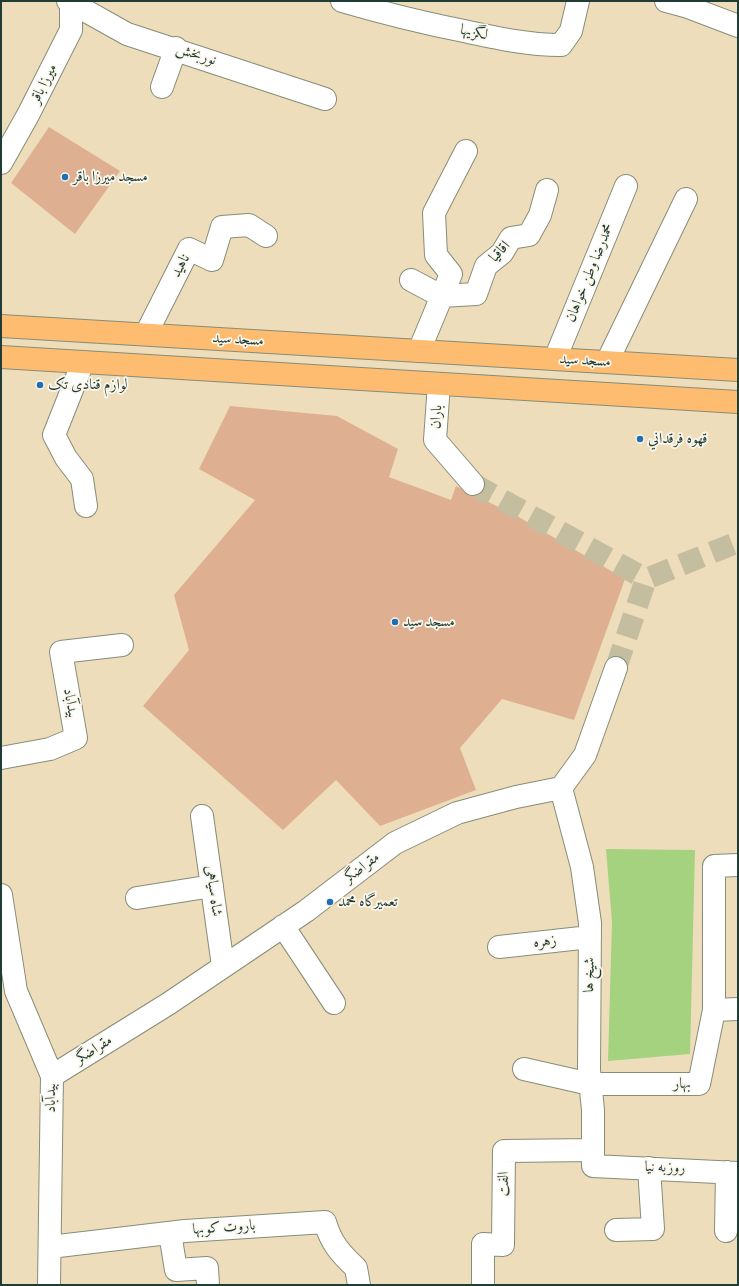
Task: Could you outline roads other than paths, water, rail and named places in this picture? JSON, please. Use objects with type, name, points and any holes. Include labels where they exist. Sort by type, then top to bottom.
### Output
[{"type":"main road","name":"مسجد سید","points":[[1,326],[738,370]]},
{"type":"main road","name":"مسجد سید","points":[[1,357],[738,402]]},
{"type":"main road","points":[[663,366],[663,397]]},
{"type":"street","name":"لگزیها","points":[[342,1],[404,19],[503,40],[542,45],[561,45],[571,31],[578,1]]},
{"type":"street","points":[[666,1],[688,7],[738,26]]},
{"type":"street","name":"نوربخش","points":[[70,2],[127,34],[176,48],[326,99]]},
{"type":"street","name":"میرزا باقر","points":[[1,163],[28,116],[71,30],[70,2]]},
{"type":"street","points":[[162,87],[176,48]]},
{"type":"street","points":[[419,351],[451,274],[436,255],[434,213],[466,151]]},
{"type":"street","name":"محمدرضا وطن خواهان","points":[[555,359],[626,186]]},
{"type":"street","name":"اقاقیا","points":[[441,296],[476,294],[486,266],[502,253],[511,238],[529,235],[540,215],[547,190]]},
{"type":"street","points":[[607,362],[686,199]]},
{"type":"street","name":"ناهید","points":[[146,334],[189,249],[212,260],[222,227],[249,225],[266,236]]},
{"type":"street","points":[[411,280],[441,296]]},
{"type":"street","points":[[83,362],[54,435],[66,458],[82,479],[86,506]]},
{"type":"street","name":"باران","points":[[439,384],[435,440],[473,484]]},
{"type":"street","name":"بیدآباد","points":[[1,758],[50,749],[76,738],[61,652],[122,645]]},
{"type":"street","points":[[561,788],[585,755],[616,668]]},
{"type":"street","name":"مقراضگر","points":[[52,1076],[168,1004],[283,926],[395,843],[456,813],[516,797],[561,788]]},
{"type":"street","name":"شیخ ها","points":[[561,788],[582,867],[590,923],[590,1084],[593,1158]]},
{"type":"street","name":"شاه سیاهی","points":[[202,816],[224,966]]},
{"type":"street","name":"بهار","points":[[590,1084],[699,1084],[714,1010],[714,866],[738,865]]},
{"type":"street","points":[[136,898],[212,886]]},
{"type":"street","name":"بیدآباد","points":[[2,907],[16,991],[52,1076],[49,1285]]},
{"type":"street","points":[[283,926],[334,1003]]},
{"type":"street","name":"زهره","points":[[499,947],[590,937]]},
{"type":"street","points":[[714,1010],[738,1009]]},
{"type":"street","points":[[524,1069],[590,1084]]},
{"type":"street","name":"الفت","points":[[483,1285],[483,1244],[504,1245],[504,1151],[593,1158]]},
{"type":"street","name":"روزبه نیا","points":[[593,1158],[649,1168],[732,1172]]},
{"type":"street","points":[[616,1230],[653,1229],[649,1168]]},
{"type":"street","points":[[726,1231],[732,1172]]},
{"type":"street","name":"باروت کوبها","points":[[50,1247],[170,1233],[325,1222],[329,1235],[340,1253],[356,1268],[359,1285]]},
{"type":"street","points":[[170,1233],[176,1270],[207,1268],[208,1285]]},
{"type":"tunnel","points":[[473,484],[646,579]]},
{"type":"tunnel","points":[[616,668],[646,579],[738,542]]},
{"type":"place","name":"مسجد میرزا باقر","points":[[65,177]]},
{"type":"place","name":"لوازم قنادی تک","points":[[40,385]]},
{"type":"place","name":"قهوه فرقداني","points":[[640,439]]},
{"type":"place","name":"مسجد سید","points":[[395,622]]},
{"type":"place","name":"تعمیرگاه محمد","points":[[330,902]]}]
